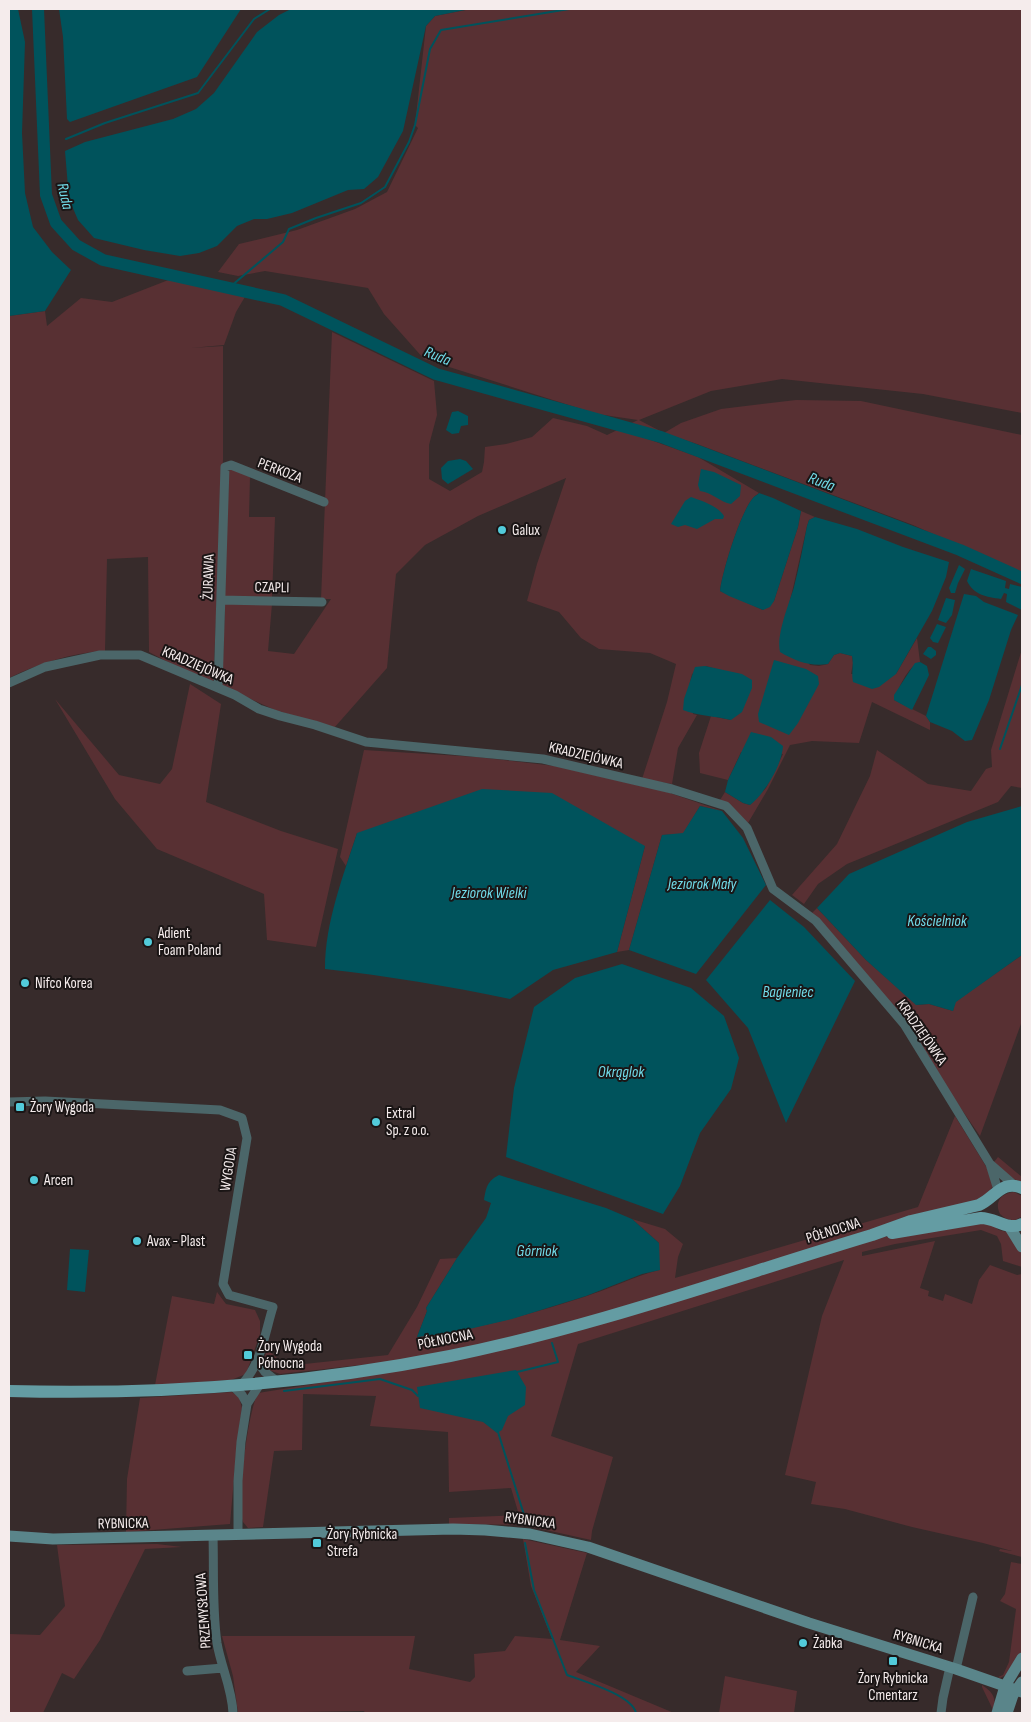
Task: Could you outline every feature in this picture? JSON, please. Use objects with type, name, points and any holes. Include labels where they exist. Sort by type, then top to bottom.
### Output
[{"type":"main road","name":"PÓŁNOCNA","points":[[9,1391],[129,1392],[237,1386],[359,1372],[416,1362],[549,1333],[872,1235],[911,1221],[973,1206],[987,1201],[1004,1187],[1018,1187]]},
{"type":"main road","points":[[995,1194],[993,1209],[1005,1225]]},
{"type":"main road","name":"PÓŁNOCNA","points":[[872,1235],[980,1218],[991,1219],[1005,1225],[1022,1224]]},
{"type":"street","name":"PERKOZA","points":[[225,467],[231,466],[324,502]]},
{"type":"street","name":"ŻURAWIA","points":[[218,688],[225,467]]},
{"type":"street","name":"CZAPLI","points":[[221,600],[322,602]]},
{"type":"street","name":"KRADZIEJÓWKA","points":[[9,683],[45,666],[100,654],[140,655],[235,695],[259,709],[316,725],[366,742],[543,759],[672,789],[726,806],[747,828],[773,889],[816,921],[904,1024],[990,1164],[1018,1187]]},
{"type":"street","name":"WYGODA","points":[[9,1102],[45,1101],[220,1110],[242,1118],[247,1138],[223,1284],[229,1295],[273,1307],[257,1361],[250,1376],[237,1386]]},
{"type":"street","name":"KRADZIEJÓWKA","points":[[990,1164],[995,1194]]},
{"type":"street","points":[[1005,1225],[1022,1247]]},
{"type":"street","points":[[257,1361],[265,1372],[279,1382]]},
{"type":"street","points":[[238,1535],[238,1481],[241,1442],[247,1404],[260,1384]]},
{"type":"street","points":[[237,1386],[247,1404]]},
{"type":"street","name":"RYBNICKA","points":[[9,1536],[53,1539],[453,1530],[486,1530],[530,1534],[588,1547],[1021,1691]]},
{"type":"street","name":"PRZEMYSŁOWA","points":[[214,1536],[217,1640],[223,1668],[231,1691],[233,1713]]},
{"type":"street","points":[[941,1713],[943,1698],[956,1669],[973,1597]]},
{"type":"street","points":[[1003,1710],[1005,1686],[1022,1658]]},
{"type":"street","points":[[187,1671],[223,1668]]},
{"type":"street","points":[[956,1669],[992,1689],[1003,1710]]},
{"type":"street","points":[[1003,1710],[1021,1691]]},
{"type":"shaded area","points":[[471,9],[1022,9],[1022,413],[923,394],[782,379],[711,391],[639,420],[664,433],[645,438],[698,457],[759,493],[753,497],[743,515],[728,557],[720,591],[763,610],[774,601],[798,527],[801,511],[815,517],[809,520],[807,526],[783,629],[810,665],[828,664],[834,655],[840,653],[852,656],[851,674],[896,674],[917,638],[920,662],[911,668],[894,700],[926,716],[930,722],[930,730],[872,702],[859,743],[812,741],[790,745],[748,823],[720,800],[725,792],[750,805],[766,788],[783,754],[741,752],[728,780],[700,773],[699,753],[711,716],[731,720],[722,671],[706,666],[692,674],[689,686],[693,714],[697,715],[678,748],[672,784],[642,779],[667,702],[676,664],[650,653],[599,649],[581,638],[559,612],[527,601],[537,564],[566,478],[478,516],[425,545],[396,574],[387,668],[334,728],[275,710],[222,686],[225,604],[272,604],[268,651],[294,654],[331,599],[321,599],[332,332],[434,381],[437,415],[429,445],[429,479],[450,491],[482,472],[485,447],[532,437],[553,418],[587,426],[607,435],[638,420],[597,414],[424,359],[384,314],[368,288],[265,271],[238,276],[218,272],[239,244],[297,230],[355,209],[387,192],[418,128],[415,125],[426,26],[435,16]]},
{"type":"shaded area","points":[[171,279],[246,295],[236,312],[224,345],[191,348],[223,346],[223,459],[213,686],[149,652],[148,557],[107,559],[105,651],[80,654],[56,660],[9,678],[9,316],[45,311],[47,326],[81,298],[112,302]]},
{"type":"shaded area","points":[[796,400],[861,401],[1022,435],[1022,574],[913,525],[664,433],[681,423],[721,409]]},
{"type":"shaded area","points":[[231,468],[250,477],[249,517],[275,517],[272,598],[224,596],[229,472]]},
{"type":"shaded area","points":[[1022,649],[1022,788],[1011,786],[998,802],[847,864],[818,884],[804,904],[792,895],[837,844],[870,776],[877,750],[928,784],[971,791],[986,769],[992,767],[991,750]]},
{"type":"shaded area","points":[[190,684],[221,704],[206,802],[281,831],[338,849],[316,947],[267,940],[264,894],[157,849],[115,799],[55,699],[119,775],[160,784],[172,769]]},
{"type":"shaded area","points":[[364,750],[477,757],[555,766],[667,792],[722,811],[700,806],[683,834],[662,835],[629,950],[617,952],[645,846],[357,833],[346,866],[340,857]]},
{"type":"shaded area","points":[[817,908],[866,960],[917,1005],[929,1004],[953,1011],[955,1002],[1022,955],[1022,1021],[980,1136],[874,983],[811,914]]},
{"type":"shaded area","points":[[955,1116],[987,1168],[993,1186],[989,1192],[977,1200],[829,1243],[567,1324],[481,1346],[366,1365],[280,1374],[269,1370],[263,1362],[266,1353],[269,1351],[286,1366],[388,1355],[417,1307],[440,1259],[457,1258],[426,1308],[427,1311],[417,1337],[480,1326],[522,1316],[584,1297],[659,1270],[659,1243],[632,1219],[665,1229],[683,1244],[678,1257],[675,1278],[918,1207]]},
{"type":"shaded area","points":[[998,1157],[1022,1177],[1022,1182],[1010,1178],[994,1162]]},
{"type":"shaded area","points":[[1014,1192],[1022,1196],[1022,1216],[1011,1220],[1000,1214],[998,1202],[1005,1194]]},
{"type":"shaded area","points":[[972,1223],[991,1224],[999,1230],[1011,1233],[1022,1252],[1022,1267],[1003,1261],[1001,1244],[997,1236],[981,1230],[895,1244],[862,1252],[862,1256],[935,1241],[920,1288],[929,1291],[928,1296],[943,1301],[945,1294],[972,1304],[979,1280],[990,1265],[1017,1275],[1022,1274],[1022,1557],[999,1551],[1000,1549],[1012,1551],[983,1543],[845,1509],[811,1504],[816,1482],[785,1475],[822,1316],[844,1260],[578,1344],[551,1436],[613,1457],[591,1540],[523,1525],[449,1524],[449,1518],[519,1515],[511,1488],[449,1492],[448,1432],[370,1426],[376,1396],[303,1394],[302,1450],[274,1451],[263,1527],[248,1528],[243,1522],[241,1496],[244,1457],[250,1418],[258,1393],[413,1368],[877,1238]]},
{"type":"shaded area","points":[[217,1292],[226,1304],[255,1310],[260,1321],[260,1334],[246,1374],[231,1380],[155,1385],[172,1296],[214,1304]]},
{"type":"shaded area","points":[[232,1392],[239,1397],[242,1408],[230,1524],[126,1532],[127,1479],[140,1398]]},
{"type":"shaded area","points":[[523,1539],[587,1553],[560,1640],[600,1646],[576,1672],[674,1713],[365,1713],[364,1711],[238,1713],[233,1676],[222,1636],[415,1636],[409,1669],[470,1682],[475,1677],[474,1654],[505,1651],[515,1636],[552,1639],[531,1586]]},
{"type":"shaded area","points":[[157,1544],[182,1547],[145,1549],[100,1640],[74,1679],[62,1673],[43,1713],[9,1713],[9,1634],[40,1635],[65,1606],[57,1545]]},
{"type":"shaded area","points":[[1011,1562],[1022,1564],[1022,1651],[1006,1675],[1000,1678],[998,1677],[1003,1675],[1009,1662],[1016,1609],[1000,1601],[1005,1594]]},
{"type":"shaded area","points":[[725,1676],[797,1691],[794,1713],[719,1713]]},
{"type":"shaded area","points":[[982,1685],[993,1696],[995,1703],[994,1712],[982,1687]]},
{"type":"water","points":[[9,9],[18,9],[25,42],[22,133],[25,193],[33,227],[52,252],[71,270],[45,311],[9,316]]},
{"type":"water","points":[[59,9],[241,9],[197,77],[70,122],[67,119],[63,37]]},
{"type":"water","points":[[291,9],[470,9],[435,16],[426,26],[403,131],[378,177],[364,189],[348,190],[292,213],[267,219],[254,219],[237,226],[217,246],[199,253],[180,256],[144,250],[94,238],[78,220],[69,199],[65,151],[85,142],[173,119],[196,109],[214,93],[257,32],[279,15]]},
{"type":"water","points":[[458,411],[468,416],[468,425],[461,426],[459,433],[452,434],[446,430],[452,412]]},
{"type":"water","points":[[460,459],[466,461],[473,469],[448,484],[442,479],[441,468],[448,461]]},
{"type":"water","points":[[701,469],[714,472],[741,485],[740,496],[731,504],[700,491],[698,485]]},
{"type":"water","points":[[759,493],[801,511],[798,527],[774,601],[770,607],[763,610],[720,591],[728,557],[743,515],[753,498]]},
{"type":"water","points":[[691,497],[718,509],[724,516],[723,519],[715,519],[697,529],[685,525],[678,527],[671,524],[685,501]]},
{"type":"water","points":[[815,517],[857,529],[949,562],[946,577],[932,611],[896,674],[879,687],[872,689],[853,682],[852,656],[840,653],[834,655],[828,664],[815,665],[797,661],[780,652],[781,628],[794,587],[807,526],[809,520]]},
{"type":"water","points":[[959,565],[965,569],[955,593],[951,593],[949,588]]},
{"type":"water","points":[[971,569],[1006,581],[1005,588],[1009,589],[1010,584],[1022,587],[1022,610],[1006,602],[1007,594],[1004,593],[1001,599],[985,596],[973,589],[967,581]]},
{"type":"water","points":[[964,594],[976,596],[984,602],[1018,615],[1011,630],[989,700],[972,740],[965,741],[952,731],[930,722],[926,716]]},
{"type":"water","points":[[946,598],[955,600],[952,615],[946,623],[938,620]]},
{"type":"water","points":[[937,624],[946,627],[938,643],[933,642],[930,638]]},
{"type":"water","points":[[928,647],[936,651],[936,655],[931,659],[923,654]]},
{"type":"water","points":[[774,660],[806,669],[818,676],[819,684],[798,723],[789,735],[759,722],[758,714]]},
{"type":"water","points":[[920,662],[927,666],[929,675],[912,710],[894,700],[894,695],[915,663]]},
{"type":"water","points":[[705,666],[742,674],[752,680],[752,688],[742,712],[731,720],[683,710],[684,699],[695,667]]},
{"type":"water","points":[[751,732],[771,737],[783,746],[780,762],[772,778],[750,805],[725,792],[728,780]]},
{"type":"water","name":"Jeziorok Wielki","points":[[482,789],[552,793],[645,846],[617,952],[553,970],[510,999],[418,982],[325,969],[331,917],[357,833]]},
{"type":"water","name":"Jeziorok Mały","points":[[700,806],[722,811],[743,838],[766,885],[696,974],[629,950],[662,835],[683,833]]},
{"type":"water","name":"Kościelniok","points":[[1022,806],[1022,955],[956,1002],[953,1011],[929,1004],[916,1005],[866,960],[817,908],[849,874],[967,822]]},
{"type":"water","name":"Bagieniec","points":[[770,900],[804,927],[855,981],[786,1123],[748,1028],[706,980]]},
{"type":"water","name":"Okrąglok","points":[[622,964],[691,988],[724,1016],[739,1058],[731,1089],[700,1133],[680,1186],[663,1214],[506,1157],[514,1088],[534,1007],[575,978]]},
{"type":"water","name":"Górniok","points":[[499,1175],[606,1208],[632,1219],[659,1243],[660,1270],[642,1274],[586,1296],[512,1319],[452,1333],[417,1337],[427,1311],[426,1308],[457,1258],[486,1218],[491,1203],[484,1200],[486,1188]]},
{"type":"water","points":[[70,1249],[89,1250],[85,1292],[67,1290]]},
{"type":"water","points":[[516,1370],[526,1387],[525,1405],[508,1416],[502,1430],[497,1433],[483,1422],[420,1408],[417,1387]]},
{"type":"waterway","name":"Ruda","points":[[38,9],[46,195],[56,223],[76,245],[103,260],[283,300],[436,374],[661,437],[960,550],[1022,578]]},
{"type":"waterway","points":[[66,139],[105,123],[198,93],[254,19],[270,9]]},
{"type":"waterway","points":[[230,287],[283,242],[289,229],[361,203],[385,187],[409,142],[415,125],[430,49],[441,30],[569,9]]},
{"type":"waterway","points":[[1000,749],[1022,685]]},
{"type":"waterway","points":[[517,1372],[558,1362],[552,1343]]},
{"type":"waterway","points":[[284,1391],[380,1379],[412,1390],[418,1396]]},
{"type":"waterway","points":[[498,1432],[526,1521]]},
{"type":"waterway","points":[[525,1543],[534,1590],[567,1675],[617,1695],[633,1706],[636,1713]]},
{"type":"place","name":"Galux","points":[[502,530]]},
{"type":"place","name":"Adient Foam Poland","points":[[148,942]]},
{"type":"place","name":"Nifco Korea","points":[[25,983]]},
{"type":"place","name":"Żory Wygoda","points":[[20,1107]]},
{"type":"place","name":"Extral Sp. z o.o.","points":[[376,1122]]},
{"type":"place","name":"Arcen","points":[[34,1180]]},
{"type":"place","name":"Avax - Plast","points":[[137,1241]]},
{"type":"place","name":"Żory Wygoda Północna","points":[[248,1355]]},
{"type":"place","name":"Żory Rybnicka Strefa","points":[[317,1543]]},
{"type":"place","name":"Żabka","points":[[803,1643]]},
{"type":"place","name":"Żory Rybnicka Cmentarz","points":[[893,1661]]}]
